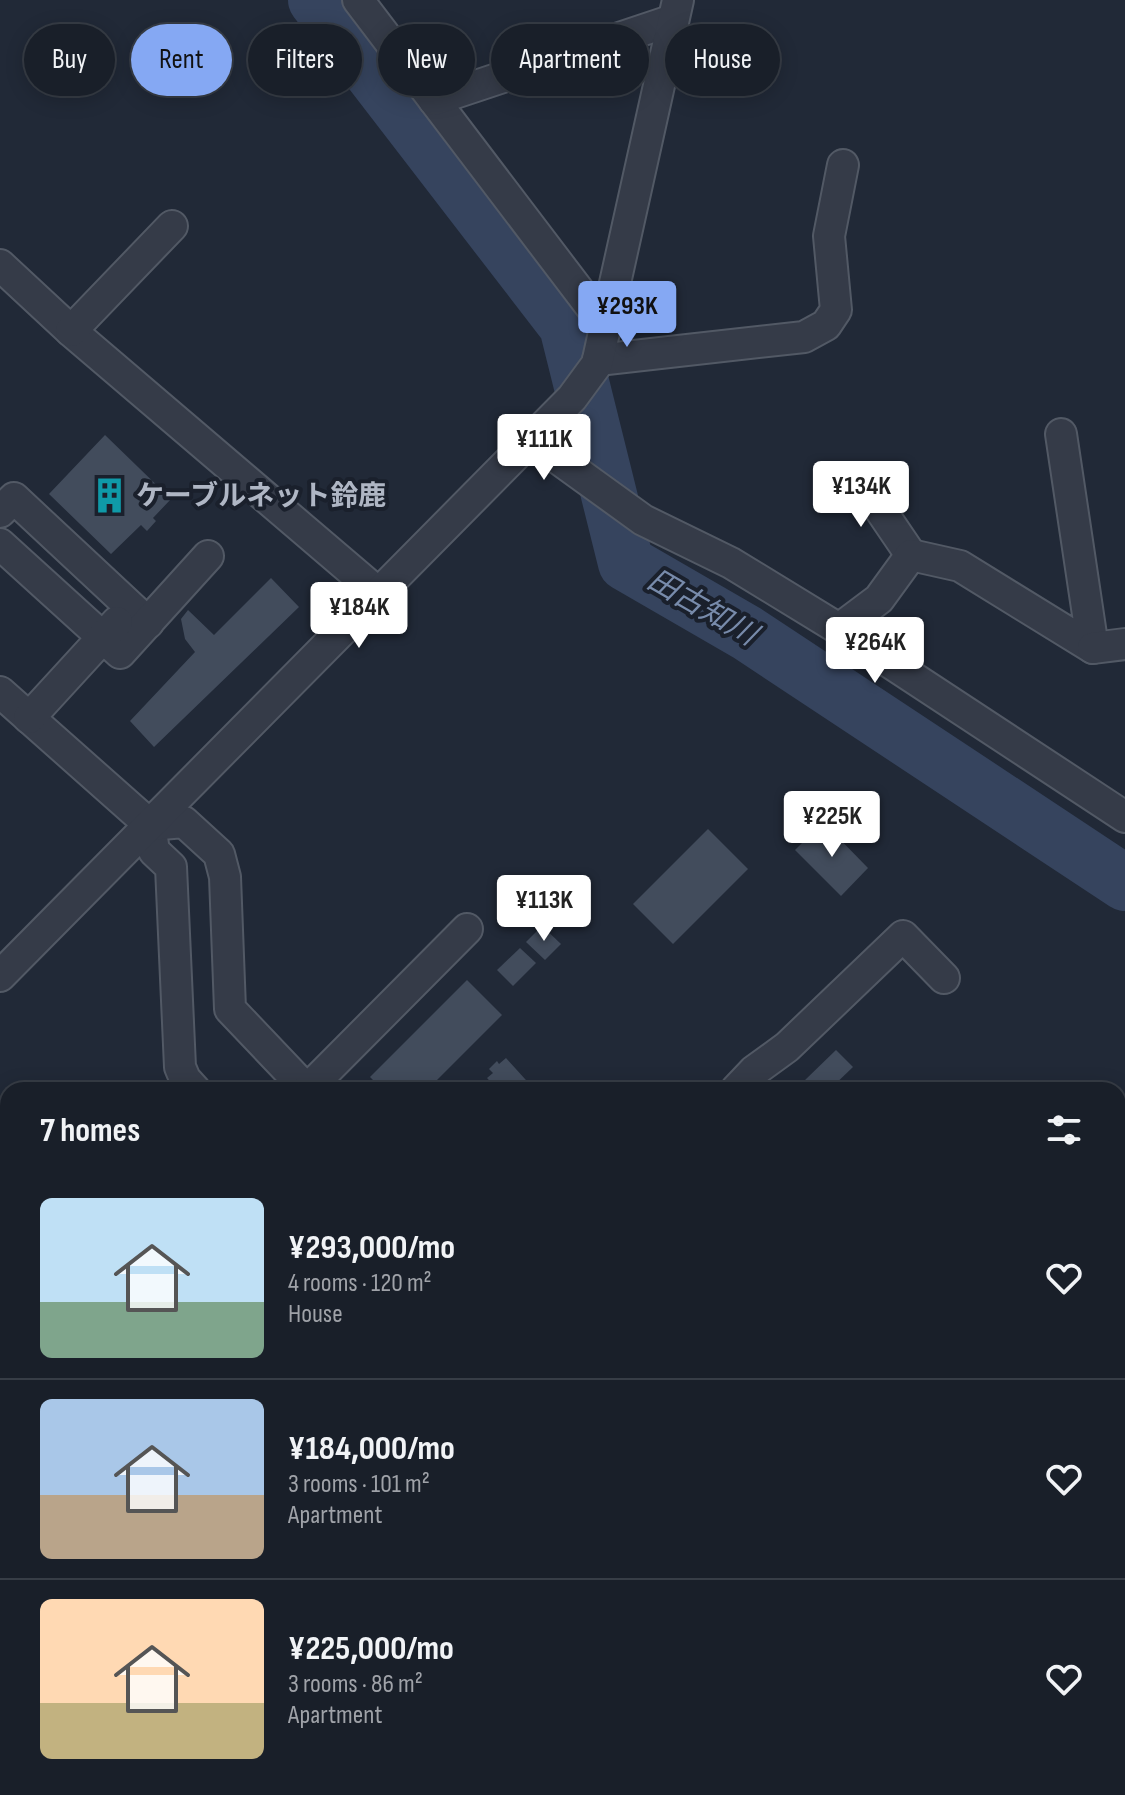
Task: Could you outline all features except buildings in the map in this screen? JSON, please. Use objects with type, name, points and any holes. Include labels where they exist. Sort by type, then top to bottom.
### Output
[{"type":"street","points":[[358,0],[604,324]]},
{"type":"street","points":[[434,100],[676,10]]},
{"type":"street","points":[[0,975],[572,398],[598,362],[676,10]]},
{"type":"street","points":[[598,362],[804,337],[826,325],[836,310],[829,236],[843,165]]},
{"type":"street","points":[[71,331],[172,226]]},
{"type":"street","points":[[0,265],[71,331],[378,593]]},
{"type":"street","points":[[1061,434],[1093,648]]},
{"type":"street","points":[[531,439],[643,520],[731,563],[839,629],[1125,817]]},
{"type":"street","points":[[832,478],[875,502],[911,555],[960,566],[1093,648],[1125,644]]},
{"type":"street","points":[[0,512],[14,498],[139,615]]},
{"type":"street","points":[[0,544],[103,637]]},
{"type":"street","points":[[839,629],[879,599],[911,555]]},
{"type":"street","points":[[29,718],[103,637],[139,615],[208,556]]},
{"type":"street","points":[[0,692],[150,825],[154,851],[171,867],[180,1067],[184,1082]]},
{"type":"street","points":[[150,825],[184,822],[219,854],[225,877],[230,1009],[299,1082]]},
{"type":"street","points":[[315,1082],[467,929]]},
{"type":"street","points":[[744,1082],[787,1047],[903,936],[944,978]]},
{"type":"waterway","name":"田古知川","points":[[316,0],[567,326],[626,563],[747,633],[1125,883]]},
{"type":"place","name":"ケーブルネット鈴鹿","points":[[110,496]]}]
